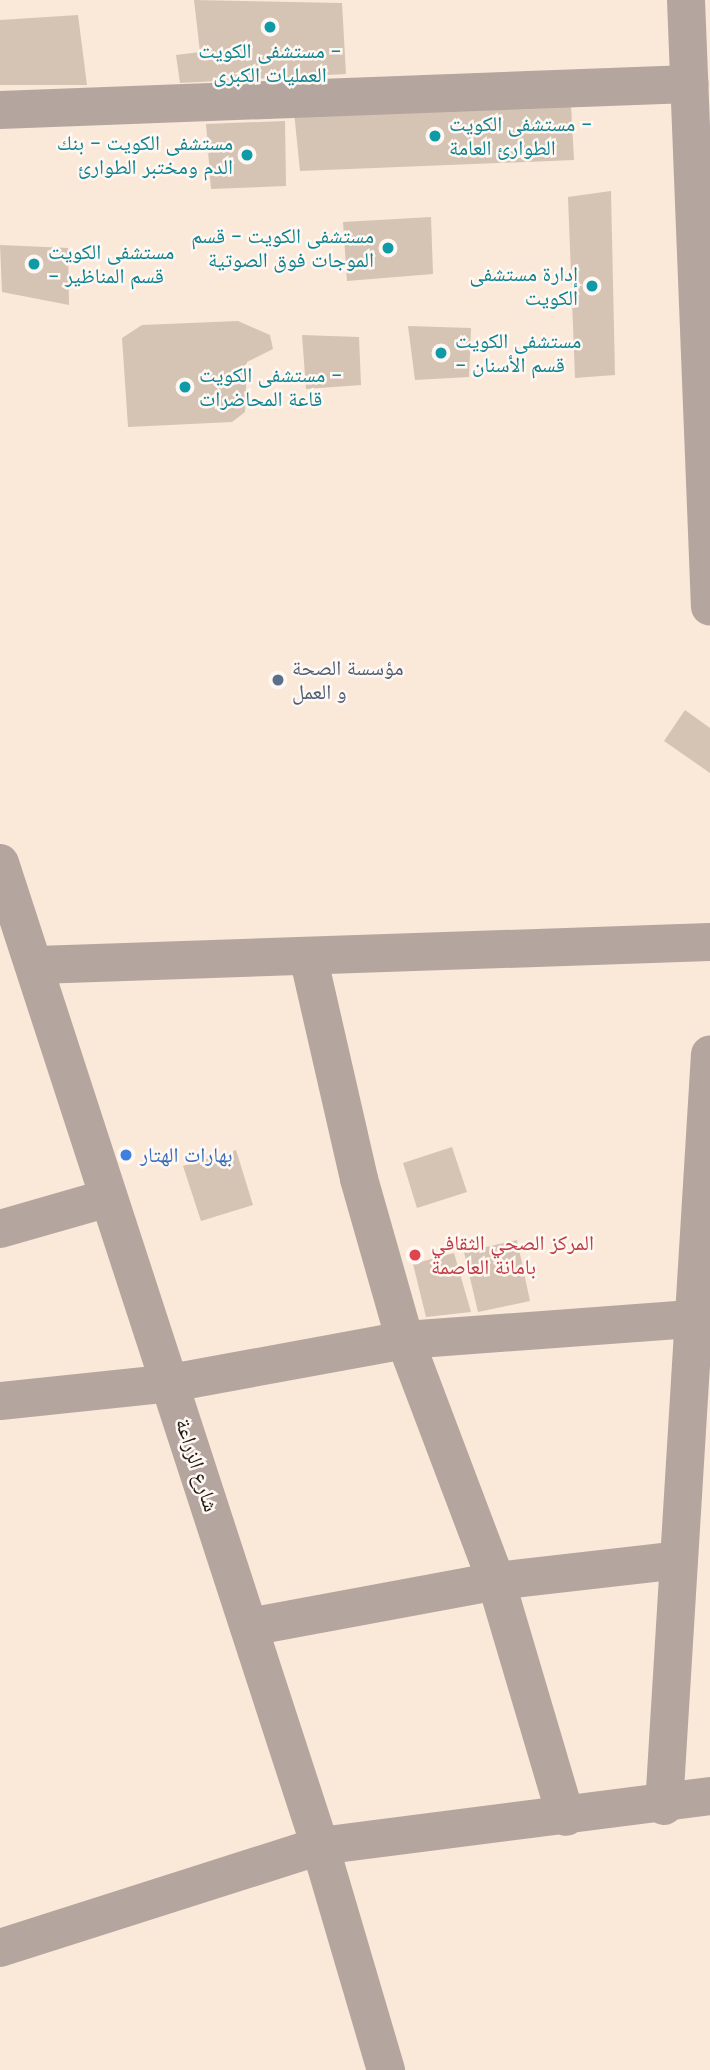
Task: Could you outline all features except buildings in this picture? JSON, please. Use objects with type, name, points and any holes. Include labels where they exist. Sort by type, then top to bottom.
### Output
[{"type":"street","points":[[686,0],[690,84],[705,226],[710,607]]},
{"type":"street","points":[[0,110],[690,84]]},
{"type":"street","name":"شارع الزراعة","points":[[0,863],[38,965],[108,1198],[250,1627],[320,1846],[386,2070]]},
{"type":"street","points":[[38,965],[710,942]]},
{"type":"street","points":[[309,956],[359,1180],[405,1340],[496,1581],[566,1817]]},
{"type":"street","points":[[664,1806],[710,1054]]},
{"type":"street","points":[[0,1229],[108,1198]]},
{"type":"street","points":[[0,1401],[171,1383],[405,1340],[694,1319]]},
{"type":"street","points":[[250,1627],[496,1581],[679,1560]]},
{"type":"street","points":[[0,1948],[320,1846],[664,1806],[710,1796]]},
{"type":"place","name":"مستشفى الكويت - العمليات الكبرى","points":[[270,27]]},
{"type":"place","name":"مستشفى الكويت - الطوارئ العامة","points":[[435,136]]},
{"type":"place","name":"مستشفى الكويت - بنك الدم ومختبر الطوارئ","points":[[247,155]]},
{"type":"place","name":"مستشفى الكويت - قسم الموجات فوق الصوتية","points":[[388,248]]},
{"type":"place","name":"مستشفى الكويت - قسم المناظير","points":[[34,264]]},
{"type":"place","name":"إدارة مستشفى الكويت","points":[[592,286]]},
{"type":"place","name":"مستشفى الكويت - قسم الأسنان","points":[[441,353]]},
{"type":"place","name":"مستشفى الكويت - قاعة المحاضرات","points":[[185,387]]},
{"type":"place","name":"مؤسسة الصحة و العمل","points":[[278,680]]},
{"type":"place","name":"بهارات الهتار","points":[[126,1155]]},
{"type":"place","name":"المركز الصحي الثقافي بامانة العاصمة","points":[[415,1255]]}]
